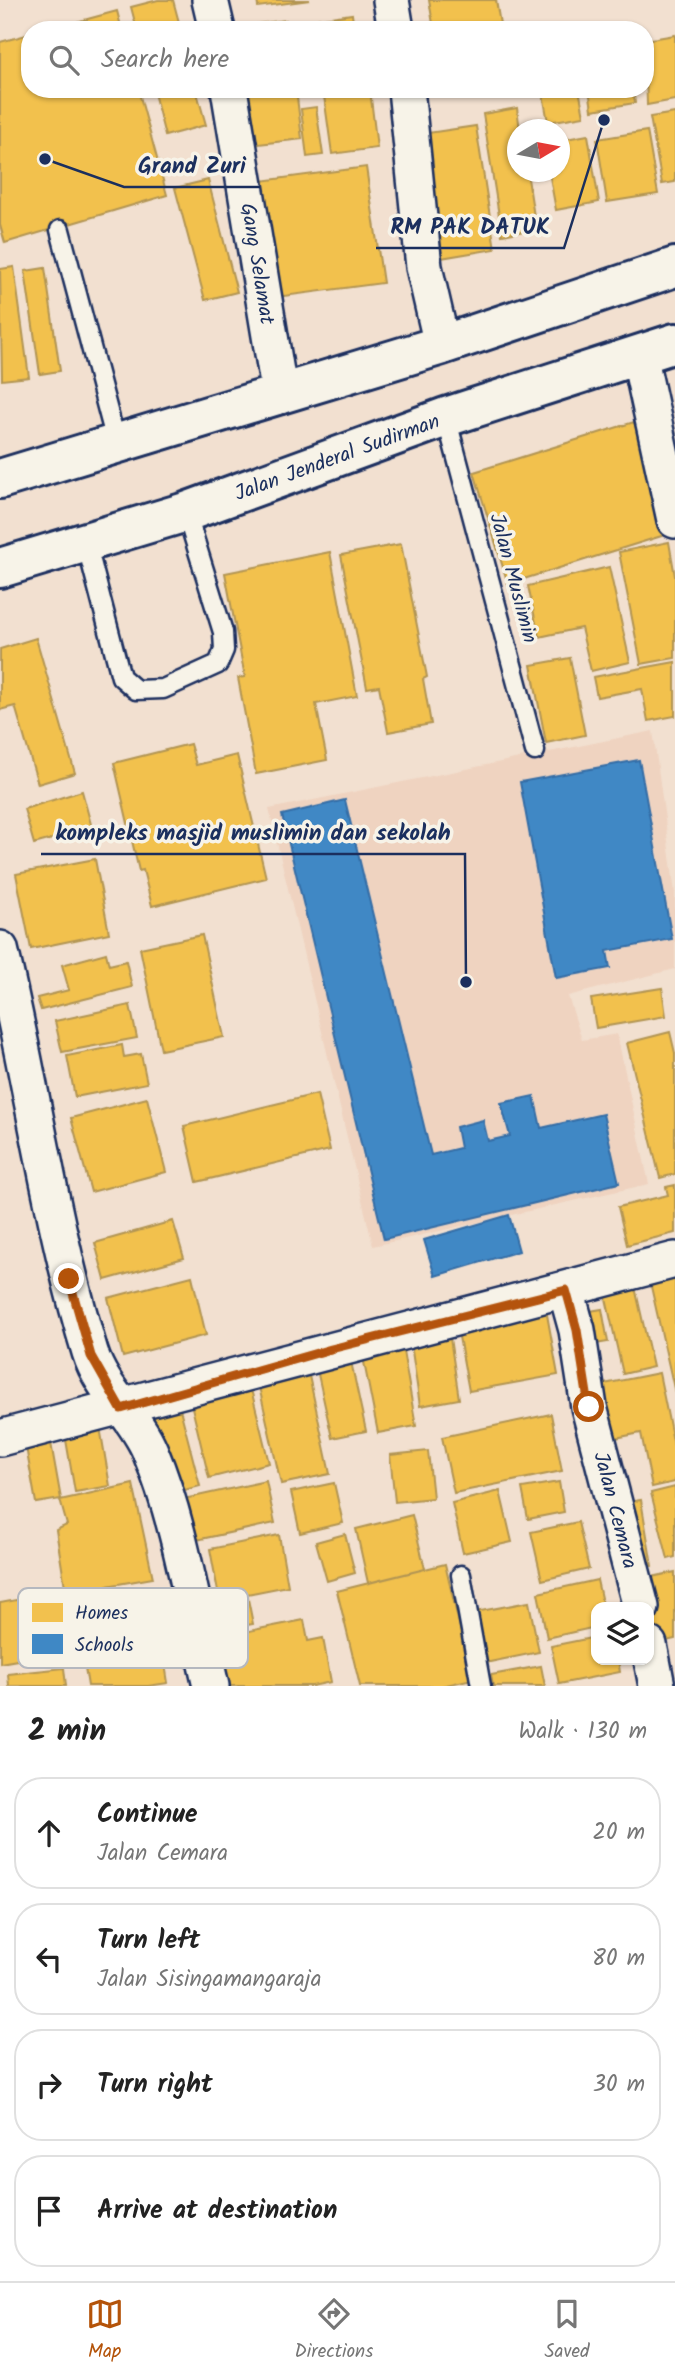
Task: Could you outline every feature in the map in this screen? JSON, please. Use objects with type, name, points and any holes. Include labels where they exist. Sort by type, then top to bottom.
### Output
[{"type":"main road","points":[[0,479],[280,396],[675,267]]},
{"type":"main road","name":"Jalan Jenderal Sudirman","points":[[0,568],[186,512],[446,417],[675,343]]},
{"type":"street","points":[[210,0],[215,21]]},
{"type":"street","points":[[391,0],[394,21]]},
{"type":"street","name":"Gang Selamat","points":[[230,98],[280,396]]},
{"type":"street","points":[[407,98],[424,267],[442,345]]},
{"type":"street","points":[[639,354],[675,520]]},
{"type":"street","points":[[0,949],[69,1279],[91,1356],[121,1409],[131,1415],[149,1448],[169,1502],[189,1588]]},
{"type":"street","points":[[0,1438],[121,1409],[331,1349],[675,1260]]},
{"type":"street","name":"Jalan Cemara","points":[[566,1290],[577,1330],[589,1407],[640,1602]]},
{"type":"street","points":[[653,1665],[657,1686]]},
{"type":"street","points":[[207,1668],[211,1686]]},
{"type":"lane","points":[[60,230],[117,445]]},
{"type":"lane","name":"Jalan Muslimin","points":[[446,417],[535,751]]},
{"type":"lane","points":[[86,542],[121,677],[136,690],[163,689],[218,664],[224,650],[223,632],[186,512]]},
{"type":"lane","points":[[461,1575],[481,1686]]},
{"type":"shaded area","points":[[653,731],[675,893],[675,969],[568,996],[582,1040],[617,1034],[649,1184],[373,1246],[269,809]]},
{"type":"building: Homes","points":[[158,0],[173,0],[179,21],[135,21],[131,7]]},
{"type":"building: Homes","points":[[257,0],[310,0],[258,7]]},
{"type":"building: Homes","points":[[429,0],[496,0],[500,21],[432,21]]},
{"type":"building: Homes","points":[[117,11],[120,21],[80,21]]},
{"type":"building: Homes","points":[[352,14],[353,21],[302,21]]},
{"type":"building: Homes","points":[[675,35],[675,100],[647,105],[647,98],[654,98],[654,38]]},
{"type":"building: Homes","points":[[21,36],[21,98],[140,98],[167,195],[5,243],[0,225],[0,42]]},
{"type":"building: Homes","points":[[155,98],[198,98],[206,125],[165,136]]},
{"type":"building: Homes","points":[[244,98],[297,98],[302,139],[250,145]]},
{"type":"building: Homes","points":[[324,98],[371,98],[377,148],[332,154]]},
{"type":"building: Homes","points":[[544,98],[581,98],[584,116],[547,119]]},
{"type":"building: Homes","points":[[590,98],[634,98],[635,103],[592,110]]},
{"type":"building: Homes","points":[[316,107],[323,155],[307,157],[301,109]]},
{"type":"building: Homes","points":[[517,108],[518,119],[507,119],[507,182],[529,182],[536,229],[502,235],[483,114]]},
{"type":"building: Homes","points":[[675,113],[675,182],[662,184],[650,117]]},
{"type":"building: Homes","points":[[476,126],[495,249],[435,259],[414,135]]},
{"type":"building: Homes","points":[[647,131],[658,194],[607,202],[597,139]]},
{"type":"building: Homes","points":[[588,135],[599,202],[556,210],[551,182],[570,182],[570,138]]},
{"type":"building: Homes","points":[[366,167],[383,283],[269,298],[253,182]]},
{"type":"building: Homes","points":[[208,180],[237,292],[205,300],[175,188]]},
{"type":"building: Homes","points":[[14,267],[29,377],[2,380],[0,269]]},
{"type":"building: Homes","points":[[45,268],[60,371],[40,374],[25,271]]},
{"type":"building: Homes","points":[[634,422],[668,534],[508,584],[474,472]]},
{"type":"building: Homes","points":[[669,542],[675,576],[675,658],[641,664],[619,552]]},
{"type":"building: Homes","points":[[401,544],[427,677],[423,679],[431,724],[388,732],[379,686],[367,688],[341,555]]},
{"type":"building: Homes","points":[[330,552],[357,696],[316,704],[327,760],[256,774],[238,678],[245,677],[225,573]]},
{"type":"building: Homes","points":[[609,567],[630,662],[591,671],[581,628],[539,637],[528,586]]},
{"type":"building: Homes","points":[[36,638],[75,773],[38,784],[15,706],[0,710],[0,649]]},
{"type":"building: Homes","points":[[570,658],[585,735],[546,743],[531,665]]},
{"type":"building: Homes","points":[[675,662],[675,716],[648,721],[642,689],[597,697],[593,677]]},
{"type":"building: Homes","points":[[190,744],[196,765],[237,755],[266,878],[152,906],[143,870],[139,871],[114,763]]},
{"type":"building: Homes","points":[[82,791],[92,828],[34,844],[24,809]]},
{"type":"building: Homes","points":[[95,859],[109,933],[31,949],[16,874]]},
{"type":"building: Homes","points":[[202,935],[224,1037],[161,1050],[140,948]]},
{"type":"building: Homes","points":[[106,953],[109,965],[126,961],[132,987],[41,1010],[37,998],[69,990],[62,965]]},
{"type":"building: Homes","points":[[662,988],[666,1016],[596,1028],[591,999]]},
{"type":"building: Homes","points":[[130,1005],[137,1038],[62,1052],[55,1021]]},
{"type":"building: Homes","points":[[670,1032],[675,1053],[675,1174],[660,1178],[627,1043]]},
{"type":"building: Homes","points":[[122,1045],[124,1057],[141,1054],[147,1083],[75,1097],[67,1056]]},
{"type":"building: Homes","points":[[317,1094],[330,1150],[197,1182],[184,1126]]},
{"type":"building: Homes","points":[[147,1098],[166,1172],[91,1192],[71,1118]]},
{"type":"building: Homes","points":[[675,1185],[675,1233],[627,1245],[618,1207],[668,1195],[666,1187]]},
{"type":"building: Homes","points":[[173,1221],[184,1258],[105,1280],[95,1243]]},
{"type":"building: Homes","points":[[192,1276],[206,1335],[123,1357],[108,1298]]},
{"type":"building: Homes","points":[[675,1276],[675,1393],[650,1282]]},
{"type":"building: Homes","points":[[635,1287],[653,1367],[623,1374],[605,1294]]},
{"type":"building: Homes","points":[[546,1309],[558,1375],[469,1391],[457,1326]]},
{"type":"building: Homes","points":[[602,1309],[608,1342],[584,1346],[578,1313]]},
{"type":"building: Homes","points":[[450,1338],[459,1399],[420,1406],[411,1344]]},
{"type":"building: Homes","points":[[402,1345],[416,1426],[378,1433],[362,1352]]},
{"type":"building: Homes","points":[[350,1357],[366,1431],[332,1438],[316,1365]]},
{"type":"building: Homes","points":[[308,1371],[330,1474],[281,1484],[258,1382]]},
{"type":"building: Homes","points":[[659,1373],[675,1451],[675,1482],[652,1487],[641,1433],[610,1439],[599,1385]]},
{"type":"building: Homes","points":[[250,1385],[269,1463],[209,1478],[190,1399]]},
{"type":"building: Homes","points":[[179,1405],[200,1486],[169,1494],[148,1413]]},
{"type":"building: Homes","points":[[551,1414],[562,1471],[454,1493],[442,1437]]},
{"type":"building: Homes","points":[[100,1427],[110,1486],[75,1492],[65,1434]]},
{"type":"building: Homes","points":[[51,1443],[61,1499],[36,1503],[26,1447]]},
{"type":"building: Homes","points":[[428,1451],[433,1498],[395,1502],[390,1455]]},
{"type":"building: Homes","points":[[266,1481],[275,1523],[187,1542],[179,1500]]},
{"type":"building: Homes","points":[[559,1482],[564,1512],[528,1519],[522,1488]]},
{"type":"building: Homes","points":[[334,1483],[343,1523],[300,1533],[291,1492]]},
{"type":"building: Homes","points":[[133,1484],[153,1578],[95,1588],[65,1588],[56,1530],[67,1525],[60,1500]]},
{"type":"building: Homes","points":[[675,1487],[675,1557],[668,1559],[651,1493]]},
{"type":"building: Homes","points":[[500,1491],[512,1542],[463,1553],[452,1503]]},
{"type":"building: Homes","points":[[641,1500],[652,1566],[633,1569],[622,1503]]},
{"type":"building: Homes","points":[[412,1515],[425,1569],[368,1583],[356,1529]]},
{"type":"building: Homes","points":[[578,1522],[589,1569],[542,1580],[531,1532]]},
{"type":"building: Homes","points":[[345,1534],[355,1573],[327,1581],[316,1542]]},
{"type":"building: Homes","points":[[279,1535],[288,1586],[248,1594],[248,1588],[217,1588],[210,1549]]},
{"type":"building: Homes","points":[[445,1564],[472,1679],[442,1686],[360,1686],[337,1591]]},
{"type":"building: Homes","points":[[675,1572],[675,1639],[654,1644],[654,1602],[647,1602],[638,1580]]},
{"type":"building: Homes","points":[[597,1580],[602,1602],[591,1602],[591,1628],[547,1638],[538,1593]]},
{"type":"building: Homes","points":[[248,1599],[253,1624],[248,1625]]},
{"type":"building: Homes","points":[[18,1600],[18,1660],[0,1663],[0,1603]]},
{"type":"building: Homes","points":[[529,1602],[539,1652],[485,1663],[475,1612]]},
{"type":"building: Homes","points":[[304,1620],[308,1641],[323,1638],[331,1682],[312,1686],[228,1686],[225,1668],[248,1668],[248,1631]]},
{"type":"building: Homes","points":[[591,1638],[591,1665],[619,1665],[620,1672],[559,1684],[551,1646]]},
{"type":"building: Homes","points":[[541,1666],[545,1686],[493,1686],[491,1675]]},
{"type":"building: Homes","points":[[64,1668],[66,1686],[9,1686],[8,1674]]},
{"type":"building: Homes","points":[[85,1668],[166,1668],[168,1683],[148,1686],[88,1686]]},
{"type":"building: Schools","points":[[639,760],[672,939],[607,951],[610,968],[556,978],[520,782]]},
{"type":"building: Schools","points":[[345,800],[431,1155],[460,1148],[456,1127],[483,1120],[488,1141],[510,1136],[501,1103],[534,1096],[541,1128],[603,1114],[619,1183],[384,1239],[282,815]]},
{"type":"building: Schools","points":[[509,1215],[519,1251],[435,1276],[424,1240]]},
{"type":"place","name":"RM PAK DATUK","points":[[604,120]]},
{"type":"place","name":"Grand Zuri","points":[[45,159]]},
{"type":"place","name":"kompleks masjid muslimin dan sekolah","points":[[466,982]]},
{"type":"route","points":[[69,1279],[91,1356],[121,1409],[331,1349],[566,1290],[577,1330],[589,1407]]}]
